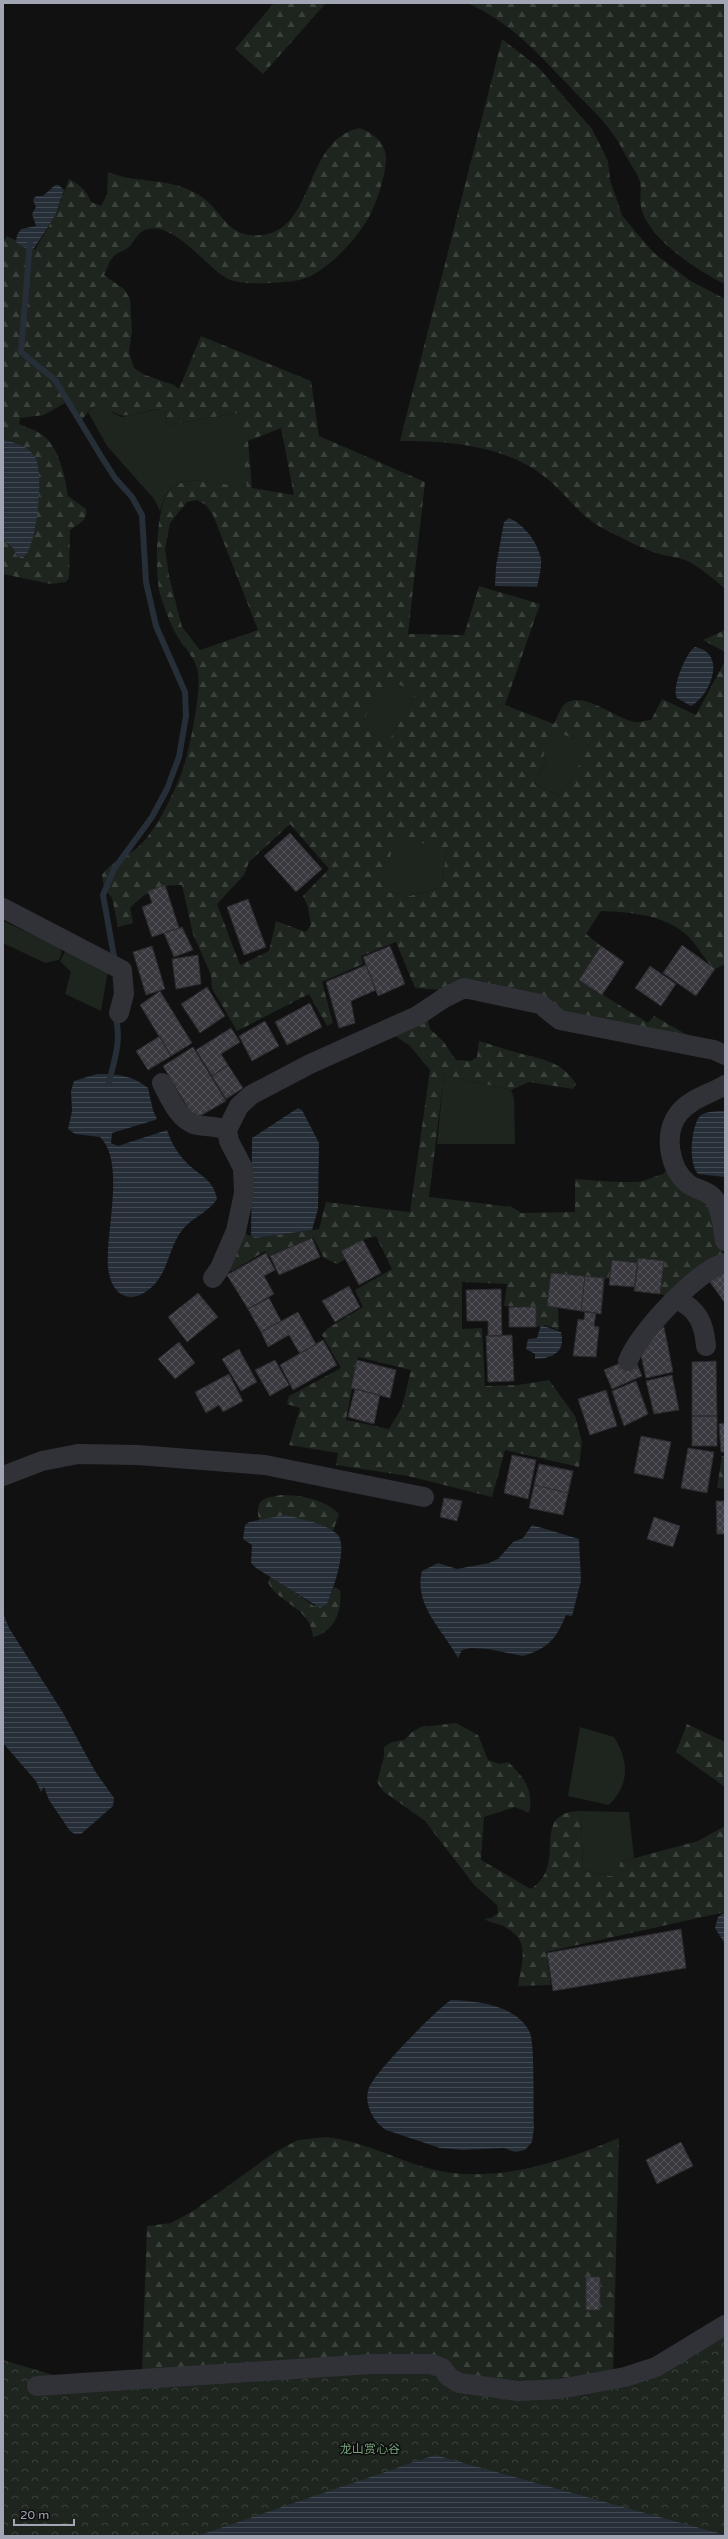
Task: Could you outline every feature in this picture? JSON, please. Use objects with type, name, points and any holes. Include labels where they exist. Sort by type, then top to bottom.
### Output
[{"type":"street","points":[[3,908],[122,970],[124,994],[119,1013]]},
{"type":"street","points":[[213,1278],[220,1268],[236,1231],[244,1193],[243,1168],[229,1141],[227,1130],[238,1106],[268,1085],[310,1064],[417,1016],[444,998],[464,988],[540,1004],[560,1020],[714,1050],[725,1055]]},
{"type":"street","points":[[162,1083],[180,1114],[190,1123],[219,1127],[227,1130]]},
{"type":"street","points":[[725,1085],[697,1098],[679,1113],[673,1124],[670,1151],[676,1171],[684,1179],[715,1199],[720,1214],[725,1241]]},
{"type":"street","points":[[628,1361],[643,1334],[676,1299],[705,1274],[725,1262]]},
{"type":"street","points":[[676,1299],[690,1307],[704,1324],[706,1346]]},
{"type":"street","points":[[3,1476],[42,1461],[78,1454],[138,1455],[265,1465],[424,1497]]},
{"type":"street","points":[[37,2386],[371,2364],[431,2364],[442,2368],[449,2378],[459,2383],[518,2391],[560,2389],[624,2377],[656,2367],[725,2325]]},
{"type":"green space","points":[[274,3],[326,3],[263,74],[235,49]]},
{"type":"green space","points":[[467,3],[725,3],[725,284],[702,272],[677,254],[655,233],[647,222],[642,211],[640,200],[641,187],[638,177],[616,138],[598,116],[546,62],[511,29],[483,11]]},
{"type":"green space","points":[[502,39],[538,67],[592,129],[608,161],[610,180],[622,215],[634,230],[654,253],[689,280],[725,299],[725,589],[695,565],[687,561],[645,549],[604,529],[582,513],[550,481],[534,469],[517,460],[498,453],[459,444],[400,441]]},
{"type":"green space","points":[[359,128],[369,132],[377,138],[383,147],[386,157],[382,184],[371,213],[357,235],[335,259],[309,277],[300,280],[274,283],[243,283],[234,281],[219,273],[177,237],[165,231],[154,229],[141,232],[126,250],[117,253],[114,256],[104,275],[124,289],[130,299],[132,331],[129,352],[134,368],[145,375],[174,385],[179,389],[201,336],[311,381],[319,436],[425,482],[408,634],[464,635],[479,586],[540,604],[505,705],[554,724],[562,707],[569,701],[578,700],[587,702],[627,720],[635,722],[651,720],[662,699],[696,715],[725,661],[725,964],[715,969],[690,938],[671,924],[648,916],[625,912],[601,911],[586,934],[601,946],[579,980],[648,1023],[654,1016],[698,1041],[441,990],[415,988],[396,942],[361,956],[363,964],[322,982],[333,1023],[327,1026],[309,994],[237,1031],[212,988],[211,975],[193,934],[182,885],[166,886],[148,893],[130,908],[133,923],[118,927],[112,898],[104,888],[102,875],[110,866],[137,848],[152,832],[159,821],[182,772],[193,730],[197,704],[199,681],[197,667],[172,627],[159,587],[157,574],[157,541],[162,508],[166,496],[175,485],[191,481],[212,482],[239,413],[167,425],[165,413],[158,409],[136,414],[122,415],[116,414],[106,403],[90,409],[79,424],[65,403],[44,415],[20,418],[19,424],[38,432],[50,442],[61,464],[68,496],[86,509],[86,513],[82,522],[70,530],[69,578],[66,582],[51,584],[3,574],[3,540],[13,548],[17,556],[22,559],[25,557],[39,471],[35,458],[27,449],[16,443],[3,439],[3,242],[7,236],[35,250],[55,216],[69,179],[83,189],[91,202],[101,206],[107,195],[108,172],[126,178],[156,181],[190,190],[207,201],[226,222],[240,233],[262,235],[279,229],[292,218],[302,202],[318,166],[328,149],[341,136]],"holes":[[[281,428],[294,495],[252,488],[248,441]],[[197,500],[206,505],[213,515],[258,630],[200,650],[182,627],[169,576],[165,549],[170,523],[187,502]],[[371,702],[387,743],[367,716]],[[547,760],[561,797],[534,783]],[[290,824],[329,869],[303,896],[308,907],[311,925],[306,932],[276,921],[269,951],[240,965],[217,904],[244,875],[249,862]],[[447,848],[441,887],[409,896]]]},
{"type":"green space","points":[[106,403],[114,414],[122,417],[160,409],[165,413],[167,425],[239,413],[247,489],[208,481],[187,481],[178,484],[169,490],[165,496],[160,511],[154,499],[107,446],[88,412],[94,406]]},
{"type":"green space","points":[[725,630],[725,652],[703,640]]},
{"type":"green space","points":[[395,683],[417,692],[387,744],[361,724],[369,709],[374,693],[384,686]]},
{"type":"green space","points":[[552,730],[590,745],[561,797],[534,783],[547,760],[543,757]]},
{"type":"green space","points":[[395,838],[447,848],[441,887],[409,896],[382,891]]},
{"type":"green space","points":[[3,921],[59,947],[62,952],[59,960],[45,963],[3,943]]},
{"type":"green space","points":[[67,948],[108,970],[101,1011],[65,994],[71,972],[60,961]]},
{"type":"green space","points":[[427,1017],[430,1029],[443,1041],[456,1060],[471,1061],[477,1057],[479,1041],[557,1065],[570,1076],[576,1084],[573,1089],[529,1082],[511,1090],[444,1075],[429,1197],[512,1207],[521,1213],[575,1212],[575,1179],[610,1182],[637,1182],[663,1174],[670,1166],[702,1195],[719,1225],[723,1258],[669,1297],[660,1294],[638,1263],[612,1260],[609,1279],[551,1273],[547,1306],[558,1308],[559,1330],[545,1325],[536,1327],[536,1307],[504,1306],[507,1284],[462,1282],[462,1329],[482,1328],[485,1386],[518,1385],[549,1380],[575,1416],[582,1442],[579,1467],[505,1450],[492,1497],[408,1476],[336,1465],[338,1453],[289,1445],[300,1408],[287,1404],[289,1396],[341,1368],[322,1335],[328,1328],[363,1307],[355,1290],[392,1269],[376,1236],[363,1240],[341,1251],[345,1259],[337,1264],[324,1258],[313,1237],[269,1256],[265,1251],[232,1271],[226,1269],[243,1233],[255,1238],[319,1229],[326,1202],[410,1212],[430,1070],[410,1046],[391,1033]],"holes":[[[358,1357],[411,1370],[402,1407],[389,1429],[346,1420]]]},
{"type":"green space","points":[[444,1075],[511,1090],[514,1098],[515,1144],[437,1144]]},
{"type":"green space","points":[[722,1456],[725,1456],[725,1489],[717,1488]]},
{"type":"green space","points":[[281,1495],[304,1497],[320,1501],[333,1509],[339,1514],[333,1531],[285,1515],[259,1521],[258,1508],[261,1501],[269,1497]]},
{"type":"green space","points":[[271,1576],[314,1606],[327,1604],[334,1587],[340,1590],[340,1605],[336,1620],[332,1626],[320,1635],[313,1637],[311,1627],[306,1619],[300,1612],[272,1589],[268,1582]]},
{"type":"green space","points":[[456,1723],[478,1735],[488,1760],[500,1764],[508,1762],[519,1773],[529,1791],[529,1813],[515,1807],[484,1817],[481,1860],[531,1889],[542,1879],[548,1866],[552,1830],[556,1820],[565,1814],[581,1811],[583,1871],[617,1877],[620,1862],[698,1841],[725,1826],[725,1912],[546,1952],[551,1985],[518,1986],[523,1958],[521,1944],[511,1931],[501,1925],[484,1919],[491,1918],[498,1913],[497,1905],[475,1886],[425,1821],[383,1791],[377,1782],[384,1757],[384,1747],[392,1742],[404,1740],[412,1732],[421,1727]]},
{"type":"green space","points":[[687,1724],[725,1742],[725,1787],[676,1752]]},
{"type":"green space","points":[[580,1727],[614,1737],[619,1746],[625,1764],[624,1781],[616,1797],[609,1805],[568,1796]]},
{"type":"green space","points":[[581,1811],[629,1812],[634,1858],[620,1862],[618,1877],[583,1871]]},
{"type":"green space","points":[[326,2137],[352,2142],[427,2168],[451,2173],[476,2174],[501,2173],[550,2163],[619,2138],[613,2375],[557,2385],[454,2375],[142,2371],[147,2226],[171,2223],[193,2211],[275,2152],[298,2140]]},
{"type":"green space","name":"龙山赏心谷","points":[[725,2335],[725,2536],[3,2536],[3,2360],[70,2380],[427,2371],[446,2384],[567,2396]]},
{"type":"shaded area","points":[[55,185],[59,185],[64,190],[55,216],[33,250],[23,247],[16,242],[17,235],[21,229],[36,226],[32,214],[36,207],[33,200],[36,196],[43,196]]},
{"type":"shaded area","points":[[3,439],[22,446],[30,451],[36,459],[38,467],[38,511],[32,542],[27,553],[22,559],[17,556],[13,548],[3,540]]},
{"type":"shaded area","points":[[509,518],[525,529],[537,547],[541,559],[541,565],[537,587],[495,586],[496,566],[504,522]]},
{"type":"shaded area","points":[[695,647],[705,651],[711,657],[713,666],[709,685],[698,701],[691,706],[677,698],[676,687],[680,671],[691,650]]},
{"type":"shaded area","points":[[97,1074],[124,1076],[136,1080],[148,1088],[153,1110],[157,1119],[112,1133],[111,1143],[118,1146],[167,1130],[172,1143],[180,1155],[191,1167],[209,1182],[217,1199],[214,1204],[191,1221],[183,1229],[178,1236],[159,1279],[146,1292],[138,1296],[124,1296],[118,1292],[113,1286],[110,1277],[108,1253],[113,1199],[113,1180],[112,1163],[108,1148],[100,1137],[75,1134],[68,1129],[72,1111],[71,1091],[74,1081]]},
{"type":"shaded area","points":[[298,1108],[302,1110],[319,1143],[318,1209],[312,1230],[255,1238],[251,1236],[252,1138]]},
{"type":"shaded area","points":[[725,1111],[725,1177],[698,1174],[695,1169],[692,1154],[694,1128],[697,1121],[700,1116],[705,1113]]},
{"type":"shaded area","points":[[541,1325],[561,1332],[562,1345],[557,1353],[547,1357],[535,1359],[535,1354],[526,1349],[528,1339],[537,1338]]},
{"type":"shaded area","points":[[285,1515],[313,1522],[328,1528],[338,1535],[341,1541],[340,1559],[333,1589],[327,1604],[320,1608],[256,1568],[251,1563],[252,1545],[243,1539],[245,1525],[249,1522]]},
{"type":"shaded area","points":[[532,1525],[579,1539],[581,1581],[572,1616],[566,1615],[559,1630],[550,1642],[532,1653],[523,1656],[488,1649],[471,1648],[462,1650],[458,1658],[431,1617],[426,1606],[420,1583],[422,1571],[438,1563],[457,1569],[489,1563],[498,1559],[513,1542],[523,1538]]},
{"type":"shaded area","points":[[3,1613],[9,1628],[62,1711],[95,1771],[114,1798],[113,1806],[81,1834],[75,1834],[70,1831],[49,1800],[44,1787],[41,1792],[36,1781],[3,1743]]},
{"type":"shaded area","points":[[725,1912],[725,1944],[715,1928],[718,1917]]},
{"type":"shaded area","points":[[451,2000],[484,2003],[496,2006],[516,2016],[530,2033],[533,2051],[534,2128],[532,2142],[525,2150],[515,2152],[504,2148],[463,2150],[440,2148],[386,2130],[381,2127],[370,2112],[367,2094],[373,2081],[393,2056],[433,2015]]},
{"type":"shaded area","points":[[435,2455],[725,2535],[725,2536],[197,2536]]},
{"type":"building","points":[[290,833],[322,869],[296,892],[264,856]]},
{"type":"building","points":[[165,885],[179,928],[152,937],[142,907],[152,903],[148,891]]},
{"type":"building","points":[[248,899],[266,947],[244,955],[227,907]]},
{"type":"building","points":[[182,927],[193,950],[174,957],[164,933]]},
{"type":"building","points":[[682,945],[715,969],[696,996],[663,973]]},
{"type":"building","points":[[152,946],[165,989],[146,995],[133,952]]},
{"type":"building","points":[[390,946],[405,984],[378,996],[363,957]]},
{"type":"building","points":[[601,946],[624,962],[602,995],[579,980]]},
{"type":"building","points":[[198,955],[201,984],[176,989],[172,959]]},
{"type":"building","points":[[366,965],[376,990],[351,1001],[355,1023],[339,1028],[326,982]]},
{"type":"building","points":[[650,966],[676,984],[661,1006],[635,988]]},
{"type":"building","points":[[207,987],[225,1016],[200,1033],[181,1004]]},
{"type":"building","points":[[160,991],[192,1043],[171,1056],[140,1005]]},
{"type":"building","points":[[310,1003],[322,1027],[287,1045],[275,1022]]},
{"type":"building","points":[[265,1021],[279,1046],[252,1061],[239,1036]]},
{"type":"building","points":[[231,1028],[240,1042],[221,1054],[228,1065],[212,1076],[196,1050]]},
{"type":"building","points":[[160,1036],[171,1056],[148,1070],[136,1051]]},
{"type":"building","points":[[193,1047],[226,1101],[200,1116],[191,1113],[163,1066]]},
{"type":"building","points":[[228,1065],[243,1088],[226,1099],[212,1076]]},
{"type":"building","points":[[312,1238],[320,1257],[279,1275],[270,1256]]},
{"type":"building","points":[[363,1240],[381,1273],[359,1285],[341,1251]]},
{"type":"building","points":[[266,1253],[275,1270],[264,1276],[274,1294],[248,1309],[227,1275]]},
{"type":"building","points":[[638,1258],[664,1261],[660,1294],[634,1291]]},
{"type":"building","points":[[612,1260],[638,1263],[635,1287],[609,1285]]},
{"type":"building","points":[[725,1269],[725,1303],[709,1281]]},
{"type":"building","points":[[551,1273],[604,1278],[601,1314],[547,1306]]},
{"type":"building","points":[[585,1276],[604,1278],[601,1314],[581,1311]]},
{"type":"building","points":[[349,1286],[360,1307],[335,1322],[322,1301]]},
{"type":"building","points":[[501,1289],[502,1336],[488,1336],[488,1321],[467,1321],[466,1290]]},
{"type":"building","points":[[198,1293],[218,1317],[187,1342],[168,1317]]},
{"type":"building","points":[[269,1298],[281,1321],[261,1332],[248,1309]]},
{"type":"building","points":[[509,1307],[536,1307],[536,1327],[509,1327]]},
{"type":"building","points":[[585,1311],[596,1313],[594,1326],[599,1327],[596,1357],[573,1356],[578,1319],[584,1320]]},
{"type":"building","points":[[298,1312],[316,1344],[300,1354],[289,1335],[268,1347],[261,1332]]},
{"type":"building","points":[[664,1327],[673,1372],[646,1378],[636,1333]]},
{"type":"building","points":[[512,1335],[514,1381],[488,1382],[486,1336]]},
{"type":"building","points":[[323,1340],[337,1365],[293,1390],[280,1365]]},
{"type":"building","points":[[179,1342],[195,1363],[175,1379],[158,1359]]},
{"type":"building","points":[[239,1349],[257,1382],[241,1391],[222,1359]]},
{"type":"building","points":[[634,1357],[642,1376],[612,1389],[604,1370]]},
{"type":"building","points":[[275,1360],[289,1385],[270,1396],[255,1370]]},
{"type":"building","points":[[357,1360],[396,1370],[390,1398],[351,1388]]},
{"type":"building","points":[[716,1361],[717,1416],[692,1416],[692,1362]]},
{"type":"building","points":[[229,1374],[243,1401],[223,1412],[219,1405],[206,1413],[195,1392]]},
{"type":"building","points":[[672,1375],[679,1410],[654,1414],[646,1381]]},
{"type":"building","points":[[636,1381],[648,1414],[624,1426],[612,1391]]},
{"type":"building","points":[[355,1389],[380,1395],[374,1424],[348,1417]]},
{"type":"building","points":[[606,1390],[617,1426],[590,1435],[578,1399]]},
{"type":"building","points":[[692,1416],[717,1416],[717,1446],[692,1446]]},
{"type":"building","points":[[725,1423],[725,1452],[721,1452],[719,1424]]},
{"type":"building","points":[[641,1436],[671,1442],[663,1479],[634,1473]]},
{"type":"building","points":[[688,1448],[714,1452],[707,1493],[681,1488]]},
{"type":"building","points":[[512,1455],[536,1460],[528,1499],[504,1493]]},
{"type":"building","points":[[539,1464],[573,1471],[563,1515],[529,1508]]},
{"type":"building","points":[[539,1464],[573,1471],[568,1493],[534,1485]]},
{"type":"building","points":[[444,1498],[462,1501],[457,1521],[440,1517]]},
{"type":"building","points":[[716,1501],[725,1501],[725,1534],[717,1534]]},
{"type":"building","points":[[654,1517],[680,1526],[673,1547],[647,1539]]},
{"type":"building","points":[[681,1929],[686,1968],[553,1991],[547,1953]]},
{"type":"building","points":[[681,2142],[693,2166],[657,2184],[646,2160]]},
{"type":"building","points":[[586,2277],[600,2277],[600,2310],[586,2310]]},
{"type":"waterway","points":[[30,242],[21,352],[55,380],[115,478],[132,497],[142,515],[146,582],[156,626],[185,692],[186,716],[179,757],[167,789],[152,817],[114,869],[103,895],[115,962]]},
{"type":"waterway","points":[[109,1082],[118,1040],[115,1015]]}]
